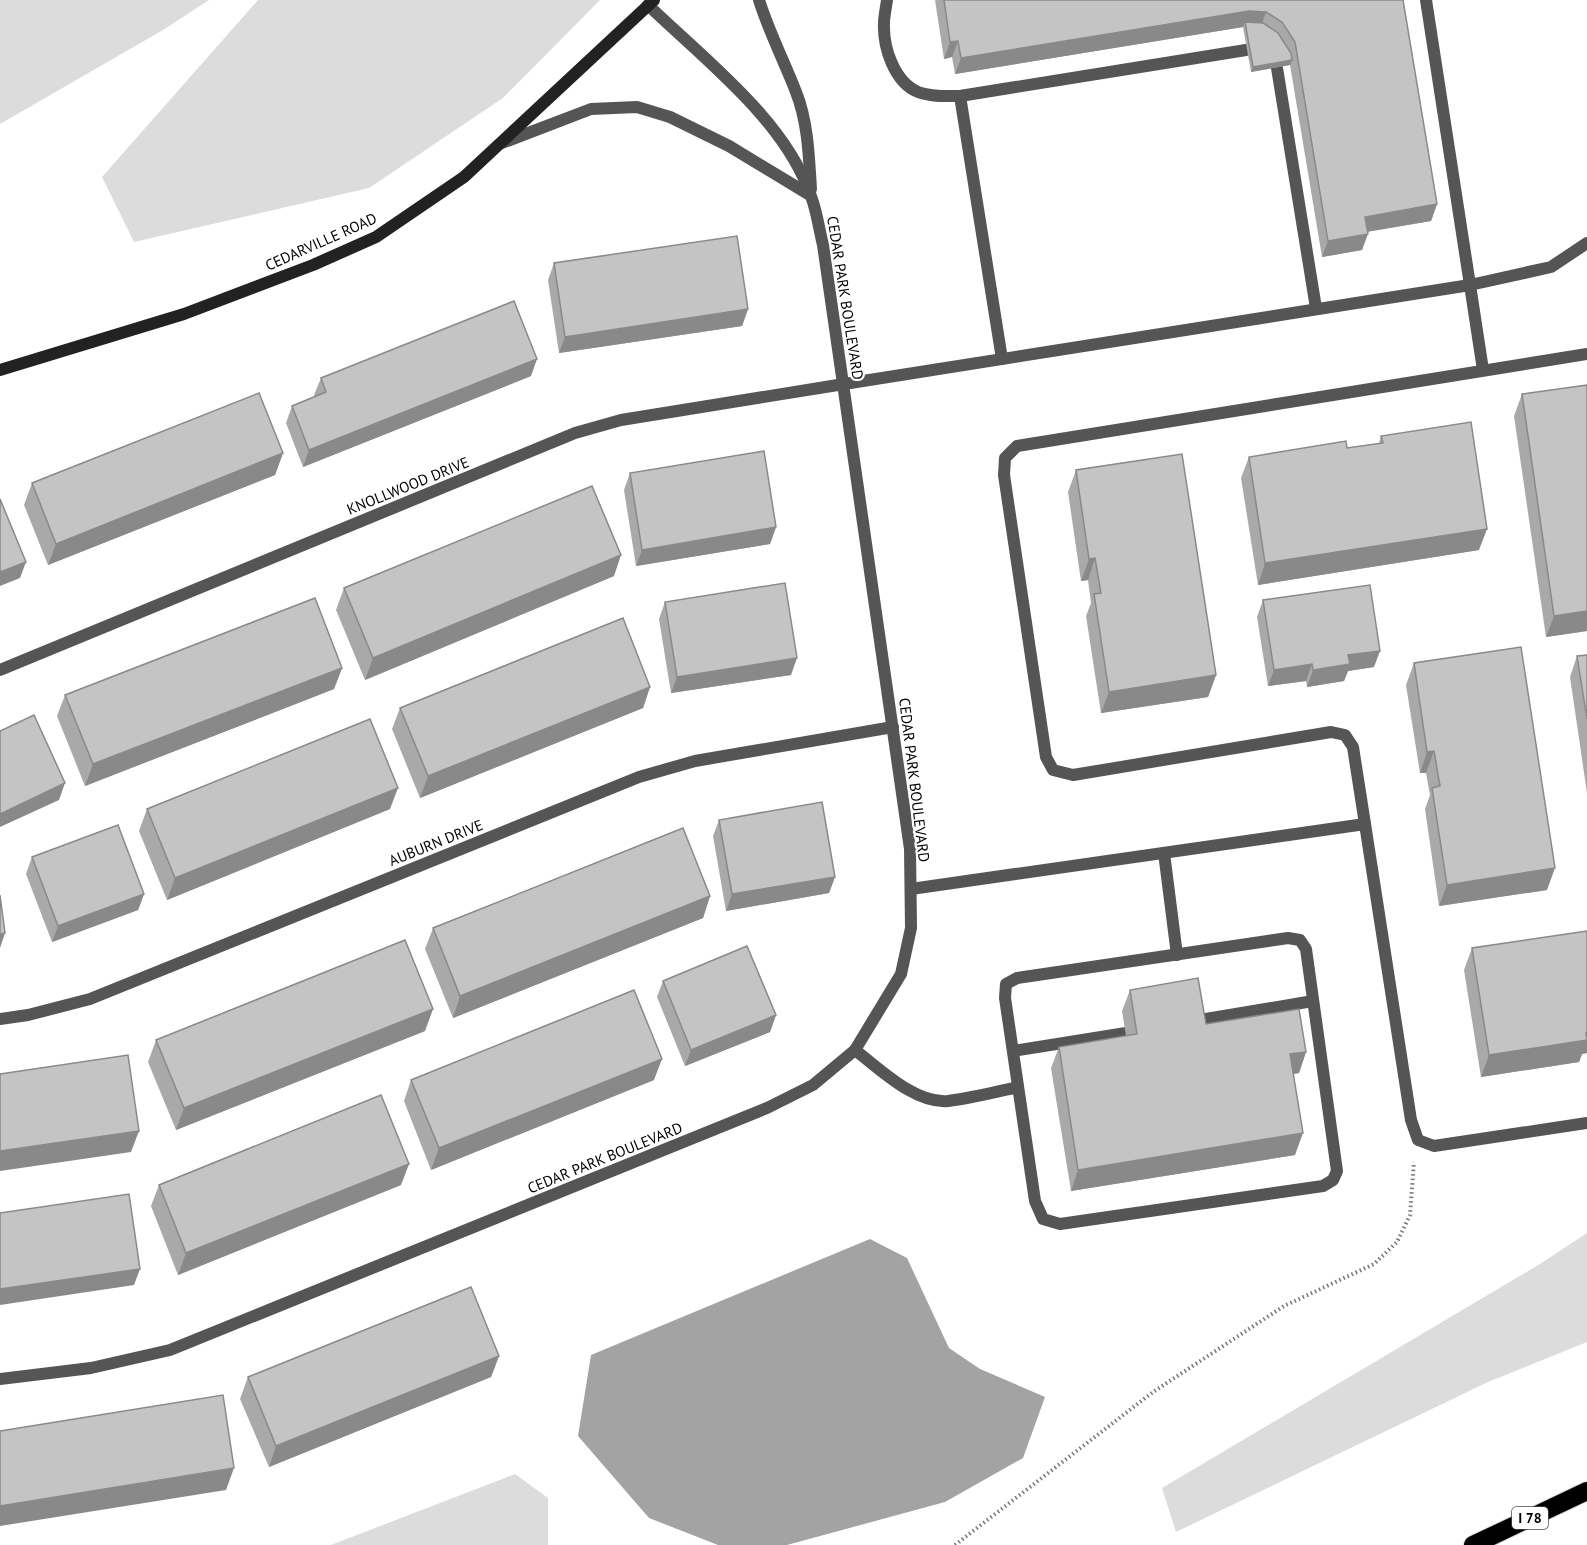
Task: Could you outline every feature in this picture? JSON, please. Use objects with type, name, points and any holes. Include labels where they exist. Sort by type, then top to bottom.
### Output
[{"type":"highway","name":"I 78","points":[[1473,1545],[1587,1491]]},
{"type":"main road","name":"CEDARVILLE ROAD","points":[[0,370],[184,314],[324,261],[376,237],[464,177],[651,3]]},
{"type":"street","points":[[759,0],[768,28],[797,94],[808,144],[811,196]]},
{"type":"street","points":[[887,0],[884,24],[888,53],[899,77],[917,92],[939,96],[960,96],[1246,50]]},
{"type":"street","points":[[1426,0],[1483,370]]},
{"type":"street","name":"CEDAR PARK BOULEVARD","points":[[0,1379],[91,1368],[171,1350],[767,1108],[813,1084],[855,1050],[901,974],[912,928],[910,849],[823,245],[811,196],[792,155],[761,113],[651,3]]},
{"type":"street","points":[[1277,68],[1316,308]]},
{"type":"street","points":[[960,96],[1002,359]]},
{"type":"street","points":[[502,143],[591,109],[637,107],[670,117],[729,146],[811,196]]},
{"type":"street","name":"KNOLLWOOD DRIVE","points":[[0,669],[575,433],[621,420],[1470,285],[1551,267],[1587,243]]},
{"type":"street","points":[[1587,354],[1017,446],[1005,458],[1004,475],[1046,757],[1053,770],[1073,775],[1330,732],[1344,735],[1353,747],[1411,1120],[1418,1140],[1434,1146],[1587,1123]]},
{"type":"street","name":"AUBURN DRIVE","points":[[0,1019],[28,1015],[90,999],[639,777],[695,761],[893,727]]},
{"type":"street","points":[[911,889],[1365,824]]},
{"type":"street","points":[[1164,853],[1177,955]]},
{"type":"street","points":[[1288,939],[1300,940],[1306,949],[1313,1001],[1337,1171],[1333,1180],[1323,1186],[1060,1224],[1043,1219],[1035,1201],[1005,998],[1006,984],[1017,978],[1288,939]]},
{"type":"street","points":[[1194,1021],[1313,1001]]},
{"type":"street","points":[[1013,1051],[1126,1033]]},
{"type":"street","points":[[855,1050],[910,1091],[925,1098],[947,1101],[1018,1087]]},
{"type":"path","points":[[955,1545],[1154,1392],[1284,1306],[1374,1264],[1397,1242],[1410,1215],[1418,1140]]},
{"type":"shaded area","points":[[0,0],[209,0],[163,30],[0,124]]},
{"type":"shaded area","points":[[258,0],[600,0],[503,98],[369,188],[134,242],[102,177]]},
{"type":"shaded area","points":[[1587,1233],[1587,1342],[1488,1382],[1176,1532],[1162,1488],[1540,1264]]},
{"type":"shaded area","points":[[870,1239],[907,1258],[949,1348],[980,1369],[1045,1397],[1023,1458],[945,1502],[787,1545],[718,1545],[649,1518],[578,1436],[591,1355]]},
{"type":"shaded area","points":[[515,1474],[548,1498],[548,1545],[331,1545]]},
{"type":"building","points":[[944,0],[1403,0],[1437,204],[1365,217],[1368,234],[1328,241],[1295,42],[1282,22],[1266,12],[1249,11],[961,58],[958,41],[950,42]]},
{"type":"building","points":[[1245,22],[1263,23],[1278,33],[1291,53],[1292,60],[1253,67]]},
{"type":"building","points":[[737,236],[748,309],[565,337],[554,263]]},
{"type":"building","points":[[514,301],[537,359],[309,450],[292,406],[326,392],[321,378]]},
{"type":"building","points":[[1587,385],[1587,611],[1554,616],[1522,394]]},
{"type":"building","points":[[259,393],[283,453],[56,544],[32,483]]},
{"type":"building","points":[[1471,422],[1487,529],[1265,563],[1249,457],[1346,441],[1347,448],[1383,443],[1381,436]]},
{"type":"building","points":[[764,451],[776,527],[642,550],[630,473]]},
{"type":"building","points":[[1182,454],[1216,675],[1109,692],[1094,594],[1101,593],[1095,558],[1089,559],[1076,470]]},
{"type":"building","points":[[592,486],[621,555],[373,658],[344,588]]},
{"type":"building","points":[[0,499],[26,562],[0,572]]},
{"type":"building","points":[[785,583],[797,658],[677,677],[665,602]]},
{"type":"building","points":[[1370,585],[1380,651],[1348,655],[1350,664],[1313,670],[1312,664],[1274,670],[1263,600]]},
{"type":"building","points":[[315,598],[342,668],[93,764],[65,695]]},
{"type":"building","points":[[623,618],[650,687],[428,776],[400,708]]},
{"type":"building","points":[[1521,647],[1555,868],[1447,885],[1432,788],[1440,786],[1434,751],[1427,752],[1414,663]]},
{"type":"building","points":[[1587,655],[1587,719],[1577,656]]},
{"type":"building","points":[[34,715],[65,783],[0,814],[0,731]]},
{"type":"building","points":[[370,719],[398,788],[175,878],[147,809]]},
{"type":"building","points":[[822,802],[835,877],[732,894],[719,820]]},
{"type":"building","points":[[118,825],[144,894],[58,926],[32,857]]},
{"type":"building","points":[[683,828],[710,896],[460,996],[433,928]]},
{"type":"building","points":[[0,895],[5,933],[0,934]]},
{"type":"building","points":[[1587,931],[1587,1040],[1489,1055],[1472,948]]},
{"type":"building","points":[[405,940],[433,1009],[184,1108],[156,1040]]},
{"type":"building","points":[[747,946],[776,1015],[691,1050],[663,981]]},
{"type":"building","points":[[1198,978],[1206,1024],[1299,1009],[1306,1052],[1290,1054],[1303,1133],[1078,1170],[1059,1047],[1137,1034],[1130,990]]},
{"type":"building","points":[[634,990],[662,1059],[439,1148],[411,1080]]},
{"type":"building","points":[[128,1055],[139,1131],[0,1151],[0,1074]]},
{"type":"building","points":[[381,1095],[409,1164],[186,1253],[159,1185]]},
{"type":"building","points":[[129,1194],[140,1269],[0,1289],[0,1213]]},
{"type":"building","points":[[471,1287],[499,1356],[276,1446],[248,1377]]},
{"type":"building","points":[[223,1395],[234,1468],[0,1506],[0,1431]]}]
